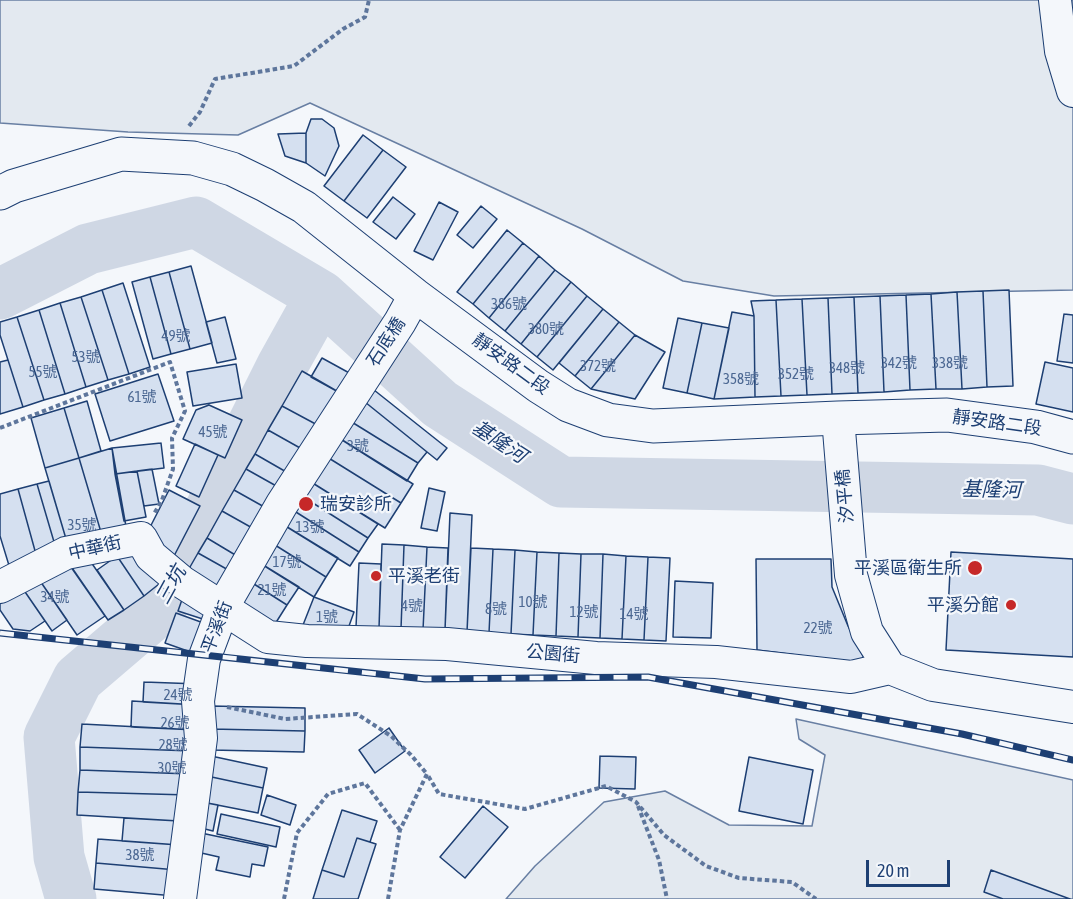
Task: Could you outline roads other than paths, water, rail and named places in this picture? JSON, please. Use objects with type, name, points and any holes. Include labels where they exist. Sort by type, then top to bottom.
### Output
[{"type":"main road","name":"靜安路二段","points":[[0,192],[122,154],[193,158],[232,169],[265,184],[304,207],[415,295],[568,405],[608,420],[653,426],[947,416],[1036,427],[1073,437]]},
{"type":"street","points":[[1055,0],[1061,51],[1073,91]]},
{"type":"street","name":"石底橋","points":[[356,389],[415,295]]},
{"type":"street","name":"平溪街","points":[[180,899],[201,738],[198,701],[204,659],[225,603],[282,504],[356,389]]},
{"type":"street","name":"汐平橋","points":[[838,418],[851,575],[867,632],[890,668]]},
{"type":"street","name":"中華街","points":[[0,587],[66,553],[146,547],[182,582],[224,609]]},
{"type":"street","name":"公園街","points":[[224,609],[268,638],[447,644],[596,658],[716,662],[851,677],[890,668]]},
{"type":"street","points":[[890,668],[933,685],[1073,707]]},
{"type":"waterway","name":"基隆河","points":[[0,294],[88,249],[196,222],[321,296],[440,404],[561,482],[1038,490],[1073,499]]},
{"type":"waterway","name":"三坑","points":[[71,899],[59,857],[49,737],[78,679],[161,608],[282,366],[321,296]]},
{"type":"railway","points":[[0,633],[425,679],[648,677],[962,734],[1073,760]]},
{"type":"place","name":"瑞安診所","points":[[306,504]]},
{"type":"place","name":"平溪區衛生所","points":[[975,568]]},
{"type":"place","name":"平溪老街","points":[[376,576]]},
{"type":"place","name":"平溪分館","points":[[1011,605]]}]
